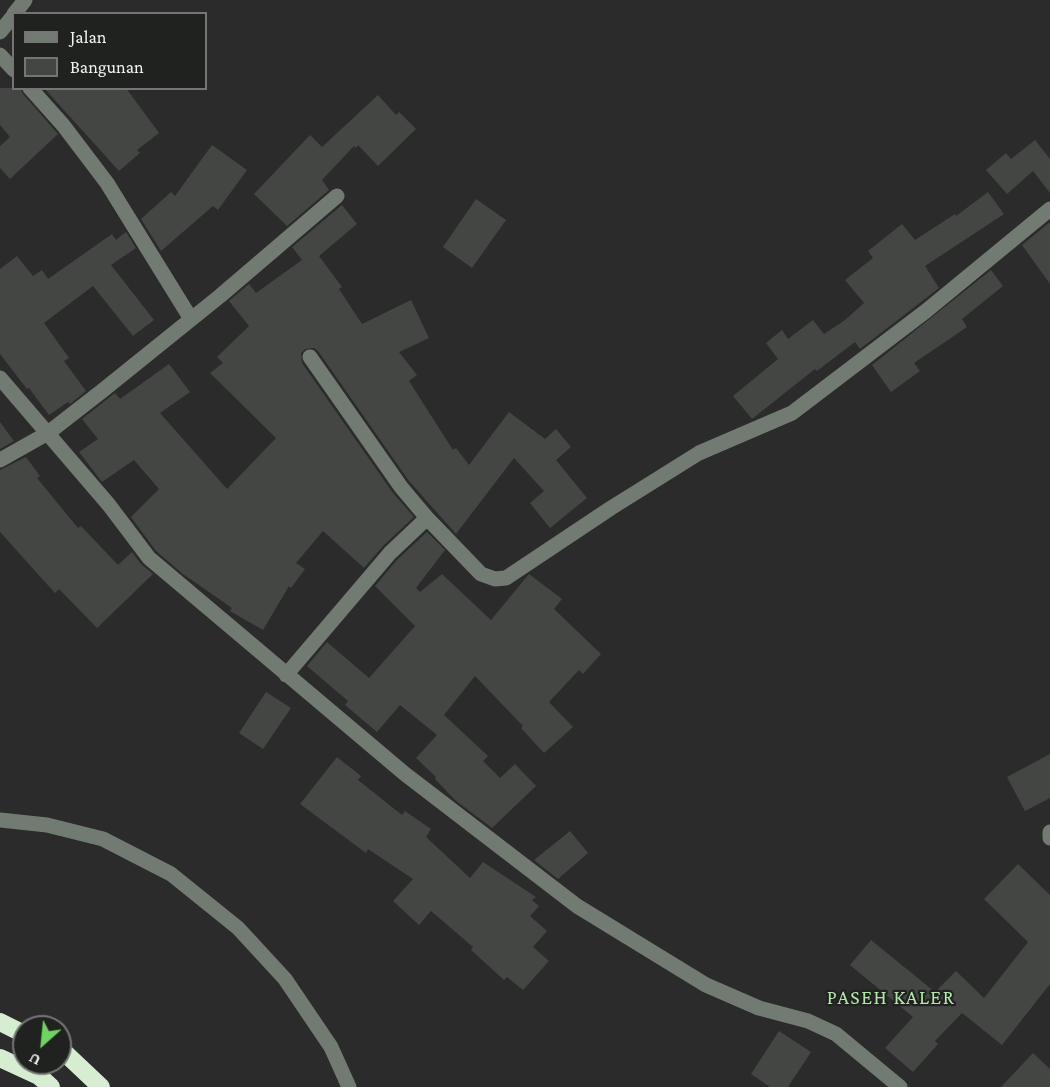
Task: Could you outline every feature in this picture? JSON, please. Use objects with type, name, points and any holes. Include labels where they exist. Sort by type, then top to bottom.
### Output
[{"type":"highway","points":[[0,1058],[39,1076],[51,1087]]},
{"type":"highway","points":[[72,1060],[101,1087]]},
{"type":"street","points":[[16,12],[25,0]]},
{"type":"street","points":[[0,32],[12,17]]},
{"type":"street","points":[[0,55],[12,68]]},
{"type":"street","points":[[32,90],[63,125],[106,183],[190,320]]},
{"type":"street","points":[[0,460],[48,434],[190,320],[337,196]]},
{"type":"street","points":[[310,357],[401,487],[427,518],[481,574],[495,579],[506,579],[611,508],[699,453],[792,413],[926,311],[1050,209]]},
{"type":"street","points":[[0,378],[109,505],[149,558],[405,774],[577,906],[705,985],[759,1008],[808,1021],[836,1034],[900,1087]]},
{"type":"street","points":[[286,675],[390,553],[427,518]]},
{"type":"street","points":[[0,820],[47,825],[103,839],[171,874],[238,928],[285,979],[331,1047],[349,1087]]},
{"type":"street","points":[[1050,832],[1050,838]]},
{"type":"building","points":[[0,88],[12,88],[12,90],[21,90],[58,134],[10,179],[0,168],[0,146],[10,137],[0,125]]},
{"type":"building","points":[[46,90],[127,90],[159,133],[137,150],[140,153],[119,171]]},
{"type":"building","points":[[378,95],[396,115],[399,112],[416,129],[378,166],[358,145],[356,148],[354,146],[322,180],[329,190],[287,226],[254,194],[310,135],[322,147]]},
{"type":"building","points":[[1035,140],[1050,159],[1050,193],[1033,171],[1007,194],[986,170],[1006,153],[1011,159]]},
{"type":"building","points":[[212,145],[247,170],[218,210],[213,206],[161,251],[141,219],[171,192],[175,196]]},
{"type":"building","points":[[988,192],[1004,214],[925,266],[939,288],[860,349],[855,342],[817,371],[815,369],[752,419],[733,396],[778,359],[766,343],[782,330],[788,339],[813,320],[824,334],[845,320],[864,303],[845,280],[873,258],[868,251],[902,224],[915,240],[955,214],[956,216]]},
{"type":"building","points":[[476,199],[506,220],[472,268],[443,247]]},
{"type":"building","points":[[342,205],[357,224],[319,256],[342,287],[339,289],[362,324],[411,300],[429,338],[399,352],[417,375],[409,381],[453,450],[456,448],[469,465],[509,412],[545,439],[556,429],[571,447],[556,460],[587,498],[550,528],[530,503],[544,491],[514,458],[456,534],[409,481],[318,351],[314,348],[305,349],[301,353],[302,363],[393,493],[414,517],[383,546],[364,568],[323,531],[296,563],[305,569],[291,588],[289,586],[263,630],[230,611],[232,608],[183,574],[156,551],[131,517],[159,489],[134,460],[102,482],[79,452],[98,439],[82,419],[115,393],[120,399],[169,364],[190,392],[160,413],[227,489],[276,438],[210,373],[223,363],[217,357],[249,326],[229,301],[249,284],[256,293],[302,260],[292,247]]},
{"type":"building","points":[[1050,222],[1050,284],[1022,245]]},
{"type":"building","points":[[126,232],[136,248],[111,265],[154,320],[133,336],[93,286],[44,323],[69,358],[64,361],[86,391],[70,404],[68,402],[49,415],[0,354],[0,269],[17,256],[33,276],[42,270],[48,279],[112,234],[116,240]]},
{"type":"building","points":[[991,270],[1003,286],[962,319],[967,327],[914,363],[920,371],[891,392],[872,365]]},
{"type":"building","points":[[0,422],[14,441],[0,449]]},
{"type":"building","points":[[26,457],[40,476],[37,478],[78,528],[81,526],[118,565],[132,552],[153,574],[97,628],[59,589],[55,593],[0,532],[0,470]]},
{"type":"building","points":[[427,532],[445,550],[416,588],[420,592],[442,574],[491,620],[529,574],[562,599],[554,609],[601,654],[583,674],[579,670],[549,702],[573,727],[544,753],[521,728],[523,726],[475,676],[444,715],[488,756],[483,761],[500,778],[515,764],[536,786],[492,828],[455,800],[416,758],[437,735],[400,705],[377,732],[345,705],[348,701],[307,666],[327,642],[369,678],[415,626],[375,586],[397,560]]},
{"type":"building","points":[[266,692],[291,708],[263,749],[239,733]]},
{"type":"building","points":[[1050,754],[1050,798],[1025,811],[1007,777]]},
{"type":"building","points":[[337,757],[361,776],[358,780],[402,815],[405,811],[431,829],[426,837],[470,878],[483,862],[536,897],[532,900],[539,906],[530,916],[547,931],[533,947],[549,961],[523,990],[507,977],[504,980],[471,950],[473,947],[431,911],[419,925],[393,901],[413,879],[368,849],[366,853],[300,804]]},
{"type":"building","points":[[570,831],[588,853],[558,879],[534,860]]},
{"type":"building","points":[[1018,864],[1050,895],[1050,984],[1002,1045],[962,1013],[935,1041],[938,1044],[913,1072],[885,1048],[913,1017],[850,965],[871,940],[935,992],[956,971],[984,998],[1028,942],[984,899]]},
{"type":"building","points":[[779,1031],[811,1052],[788,1087],[770,1087],[751,1074]]},
{"type":"building","points":[[1033,1053],[1050,1069],[1050,1087],[1001,1087]]},
{"type":"district","name":"PASEH KALER","points":[[891,998]]}]
